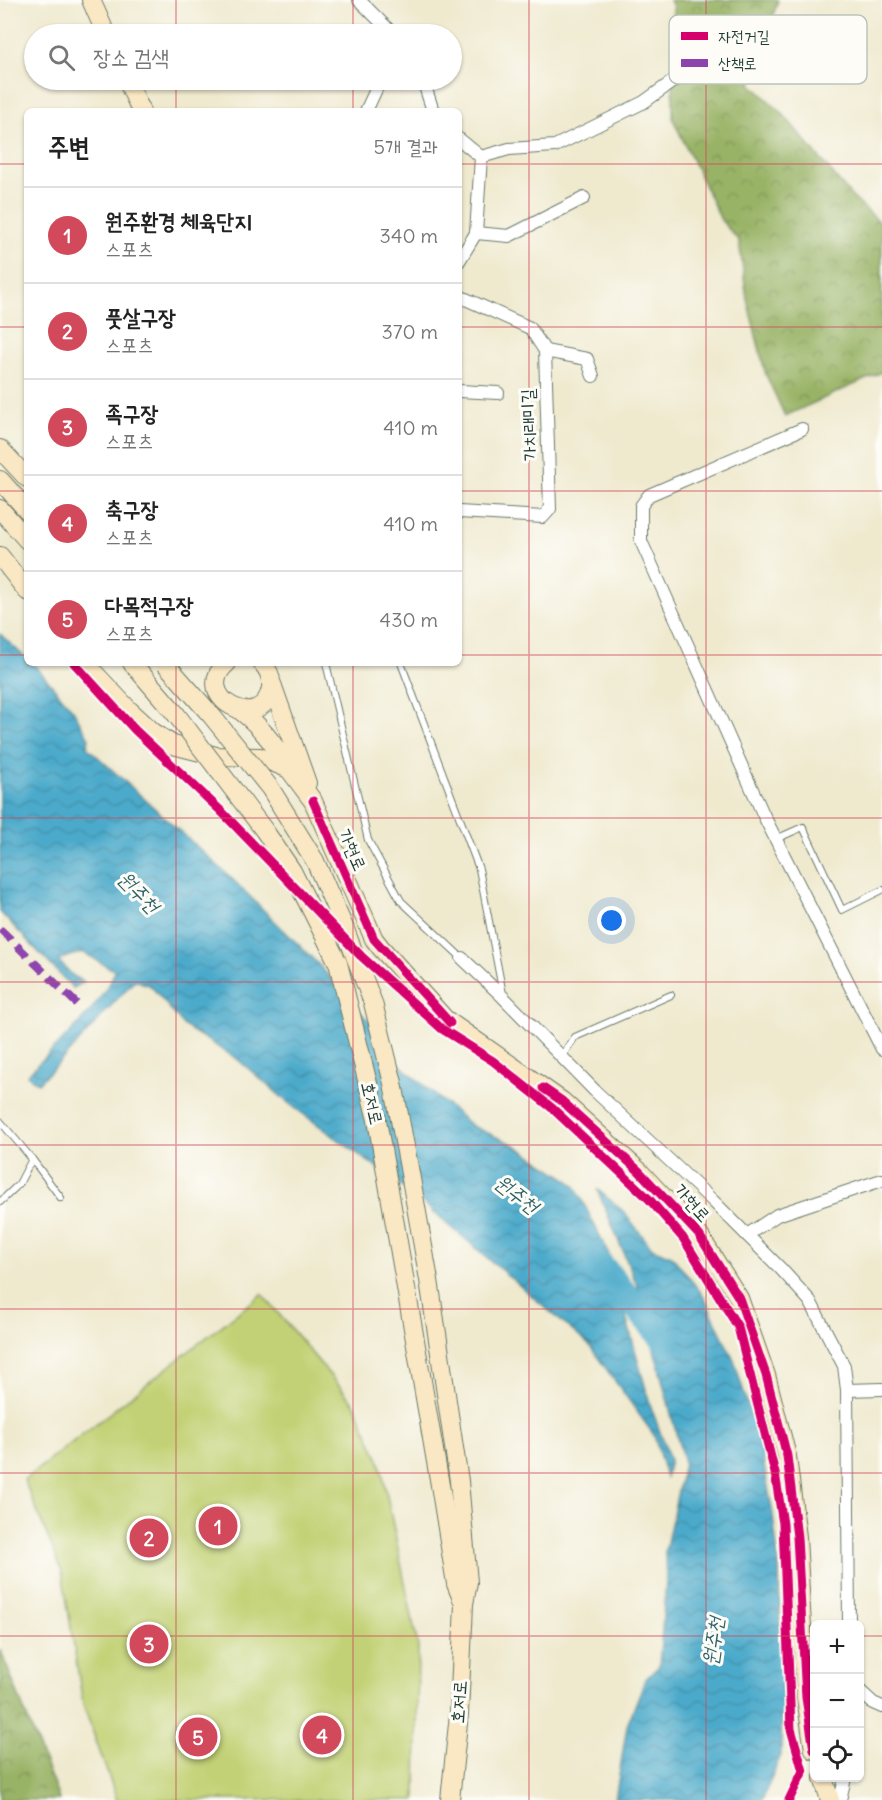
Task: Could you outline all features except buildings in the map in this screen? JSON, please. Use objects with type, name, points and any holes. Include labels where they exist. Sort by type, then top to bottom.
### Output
[{"type":"street","points":[[91,0],[102,24]]},
{"type":"street","points":[[359,0],[383,24]]},
{"type":"street","points":[[481,157],[508,149],[555,146],[644,102],[669,84]]},
{"type":"street","points":[[132,90],[140,108]]},
{"type":"street","points":[[367,108],[376,90]]},
{"type":"street","points":[[426,90],[432,108]]},
{"type":"street","points":[[462,141],[481,157]]},
{"type":"street","points":[[462,256],[476,233],[481,157]]},
{"type":"street","points":[[476,233],[508,236],[584,198]]},
{"type":"street","points":[[462,297],[530,328],[545,351],[587,359],[593,376]]},
{"type":"street","name":"가치래미길","points":[[462,512],[543,517],[549,509],[545,351]]},
{"type":"street","points":[[462,391],[498,393]]},
{"type":"street","points":[[802,429],[649,495],[641,506],[641,541],[776,838],[882,1048]]},
{"type":"street","points":[[0,449],[24,475]]},
{"type":"street","points":[[0,480],[24,507]]},
{"type":"street","points":[[0,509],[24,537]]},
{"type":"street","points":[[0,556],[24,587]]},
{"type":"street","points":[[88,666],[130,711],[153,732],[173,745],[216,756],[260,757],[289,769]]},
{"type":"street","name":"호저로","points":[[135,666],[176,713],[270,838],[292,871],[338,963],[377,1120],[456,1584],[464,1604]]},
{"type":"street","name":"호저로","points":[[168,666],[270,788],[315,861],[344,927],[373,1003],[393,1083],[429,1280],[459,1481],[468,1582],[464,1604],[459,1714],[450,1800]]},
{"type":"street","name":"가현로","points":[[220,666],[217,681],[220,697],[233,709],[241,711],[256,723],[313,801],[374,939],[381,948],[445,1019],[562,1101],[639,1171],[699,1235],[739,1298],[766,1375],[787,1456],[797,1537],[806,1698],[811,1728]]},
{"type":"street","points":[[265,666],[313,801]]},
{"type":"street","points":[[241,711],[257,708],[265,702],[272,684]]},
{"type":"street","points":[[462,958],[595,1091],[747,1235],[810,1301],[844,1366],[848,1390],[849,1620]]},
{"type":"street","points":[[747,1235],[777,1215],[882,1180]]},
{"type":"street","points":[[848,1390],[882,1389]]},
{"type":"street","points":[[864,1694],[873,1703],[882,1707]]},
{"type":"street","points":[[824,1782],[830,1800]]},
{"type":"street","points":[[840,1800],[844,1782]]},
{"type":"lane","points":[[327,666],[368,840],[401,901],[462,958]]},
{"type":"lane","points":[[402,666],[479,868],[503,997]]},
{"type":"lane","points":[[776,838],[803,827],[842,910],[882,890]]},
{"type":"lane","points":[[561,1057],[575,1036],[671,995]]},
{"type":"lane","points":[[0,1121],[61,1198]]},
{"type":"lane","points":[[0,1202],[19,1184],[32,1159]]},
{"type":"green space","points":[[670,0],[778,0],[773,15],[673,15]]},
{"type":"green space","points":[[673,84],[751,84],[782,113],[852,197],[882,224],[882,372],[785,416],[766,375],[747,299],[739,241],[721,220],[673,119]]},
{"type":"green space","points":[[262,1294],[355,1405],[380,1462],[418,1646],[416,1800],[117,1800],[83,1704],[62,1571],[24,1480]]},
{"type":"green space","points":[[0,1649],[56,1791],[59,1800],[0,1800]]},
{"type":"water","points":[[0,634],[24,656],[24,666],[35,666],[73,710],[89,738],[87,747],[226,873],[318,964],[374,1025],[373,1039],[400,1065],[472,1126],[515,1145],[575,1186],[608,1252],[650,1404],[670,1460],[666,1477],[654,1435],[589,1345],[415,1196],[291,1105],[236,1058],[184,1026],[151,986],[135,980],[38,1083],[27,1075],[88,1013],[115,971],[83,952],[58,960],[72,975],[84,982],[73,988],[0,912]]},
{"type":"water","points":[[597,1189],[623,1211],[652,1248],[672,1256],[703,1295],[735,1363],[761,1449],[773,1514],[779,1566],[782,1704],[781,1755],[762,1800],[615,1800],[627,1726],[645,1680],[659,1666],[666,1581],[665,1552],[684,1463],[638,1288]]},
{"type":"waterway","name":"원주천","points":[[595,1258],[668,1345]]},
{"type":"marked path","points":[[0,929],[80,1007]]},
{"type":"cycle path","points":[[77,666],[135,730],[221,811],[361,956],[442,1029],[493,1061],[552,1108],[649,1199],[683,1238],[738,1327],[775,1473],[783,1524],[791,1729],[803,1771],[789,1800]]},
{"type":"cycle path","points":[[313,801],[374,939],[450,1023]]},
{"type":"cycle path","points":[[543,1088],[562,1101],[639,1171],[699,1235],[739,1298],[766,1375],[787,1456],[797,1537],[806,1698],[811,1728]]},
{"type":"place","name":"원주환경 체육단지","points":[[218,1526]]},
{"type":"place","name":"풋살구장","points":[[149,1538]]},
{"type":"place","name":"족구장","points":[[149,1644]]},
{"type":"place","name":"축구장","points":[[322,1735]]},
{"type":"place","name":"다목적구장","points":[[198,1737]]}]
